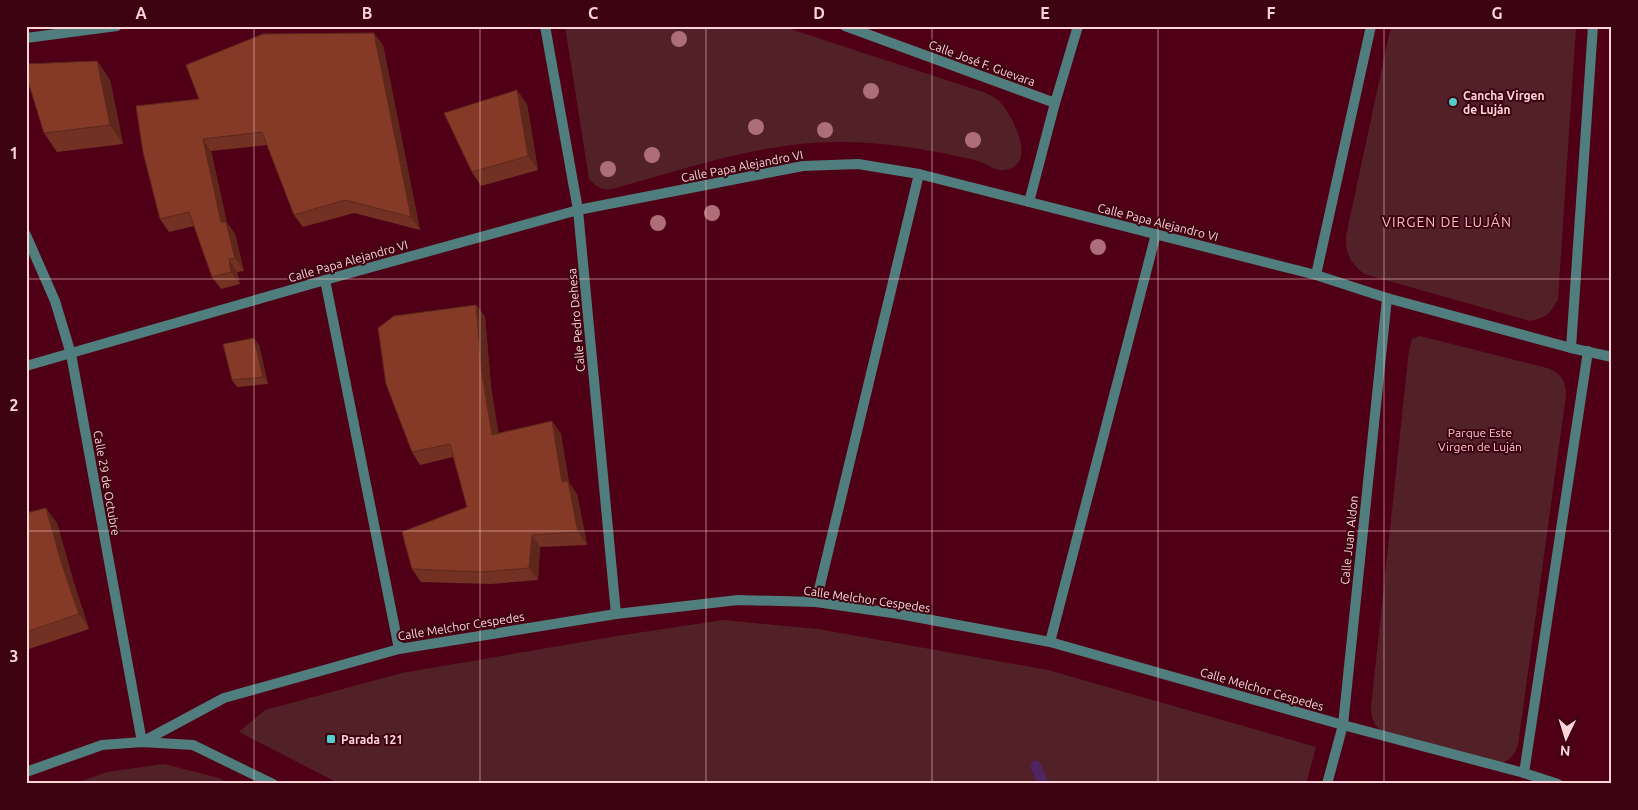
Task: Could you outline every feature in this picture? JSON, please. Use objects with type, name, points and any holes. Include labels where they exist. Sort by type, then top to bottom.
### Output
[{"type":"street","points":[[26,38],[117,26]]},
{"type":"street","name":"Calle Pedro Dehesa","points":[[545,26],[578,210],[616,614]]},
{"type":"street","name":"Calle José F. Guevara","points":[[845,26],[1055,103]]},
{"type":"street","points":[[1029,202],[1055,103],[1078,26]]},
{"type":"street","points":[[1316,275],[1370,26]]},
{"type":"street","points":[[1571,348],[1593,26]]},
{"type":"street","name":"Calle Papa Alejandro VI","points":[[26,366],[578,210],[803,166],[858,164],[919,174],[1156,234],[1316,275],[1388,298],[1571,348],[1612,357]]},
{"type":"street","points":[[816,602],[919,174]]},
{"type":"street","points":[[1050,642],[1156,234]]},
{"type":"street","name":"Calle 29 de Octubre","points":[[26,235],[55,301],[71,354],[142,742]]},
{"type":"street","points":[[325,280],[399,649]]},
{"type":"street","name":"Calle Juan Aldon","points":[[1327,784],[1343,725],[1388,298]]},
{"type":"street","points":[[1524,773],[1588,351]]},
{"type":"street","name":"Calle Melchor Cespedes","points":[[142,742],[224,698],[399,649],[616,614],[738,600],[816,602],[899,614],[1050,642],[1558,784]]},
{"type":"street","points":[[26,772],[102,745],[142,742],[193,745],[273,784]]},
{"type":"green space","points":[[565,26],[781,26],[992,96],[1002,104],[1013,121],[1020,140],[1021,158],[1017,165],[1001,170],[974,160],[905,147],[858,142],[813,143],[756,151],[700,164],[616,188],[601,188],[589,179]]},
{"type":"green space","points":[[1391,26],[1576,26],[1558,299],[1553,308],[1544,316],[1530,321],[1364,274],[1349,257],[1346,236]]},
{"type":"green space","name":"Parque Este Virgen de Luján","points":[[1420,336],[1547,368],[1556,372],[1562,378],[1565,386],[1566,395],[1518,745],[1514,754],[1509,759],[1494,765],[1388,736],[1375,725],[1371,708],[1409,350],[1412,339]]},
{"type":"green space","points":[[723,620],[818,629],[1048,670],[1316,747],[1306,784],[340,784],[239,732],[265,710],[402,673]]},
{"type":"green space","points":[[164,764],[219,778],[230,784],[74,784],[107,772]]},
{"type":"building","points":[[374,33],[411,217],[345,200],[294,215],[262,132],[203,139],[221,222],[226,222],[235,258],[229,259],[231,272],[212,277],[189,212],[160,219],[143,152],[136,106],[199,99],[186,65],[263,34]]},
{"type":"building","points":[[97,61],[110,125],[44,133],[26,75],[26,64]]},
{"type":"building","points":[[517,90],[528,156],[472,172],[444,113]]},
{"type":"building","points":[[476,305],[482,374],[492,435],[552,421],[562,482],[568,481],[578,532],[532,535],[529,568],[482,572],[412,569],[402,532],[467,507],[450,444],[412,452],[386,384],[378,328],[394,316]]},
{"type":"building","points":[[254,338],[263,377],[232,380],[223,344]]},
{"type":"building","points":[[46,508],[62,565],[79,614],[26,632],[26,513]]},
{"type":"waterway","points":[[1036,766],[1043,784]]},
{"type":"place","name":"Cancha Virgen de Luján","points":[[1453,102]]},
{"type":"place","name":"Parada 121","points":[[331,739]]},
{"type":"district","name":"VIRGEN DE LUJÁN","points":[[1447,222]]}]
